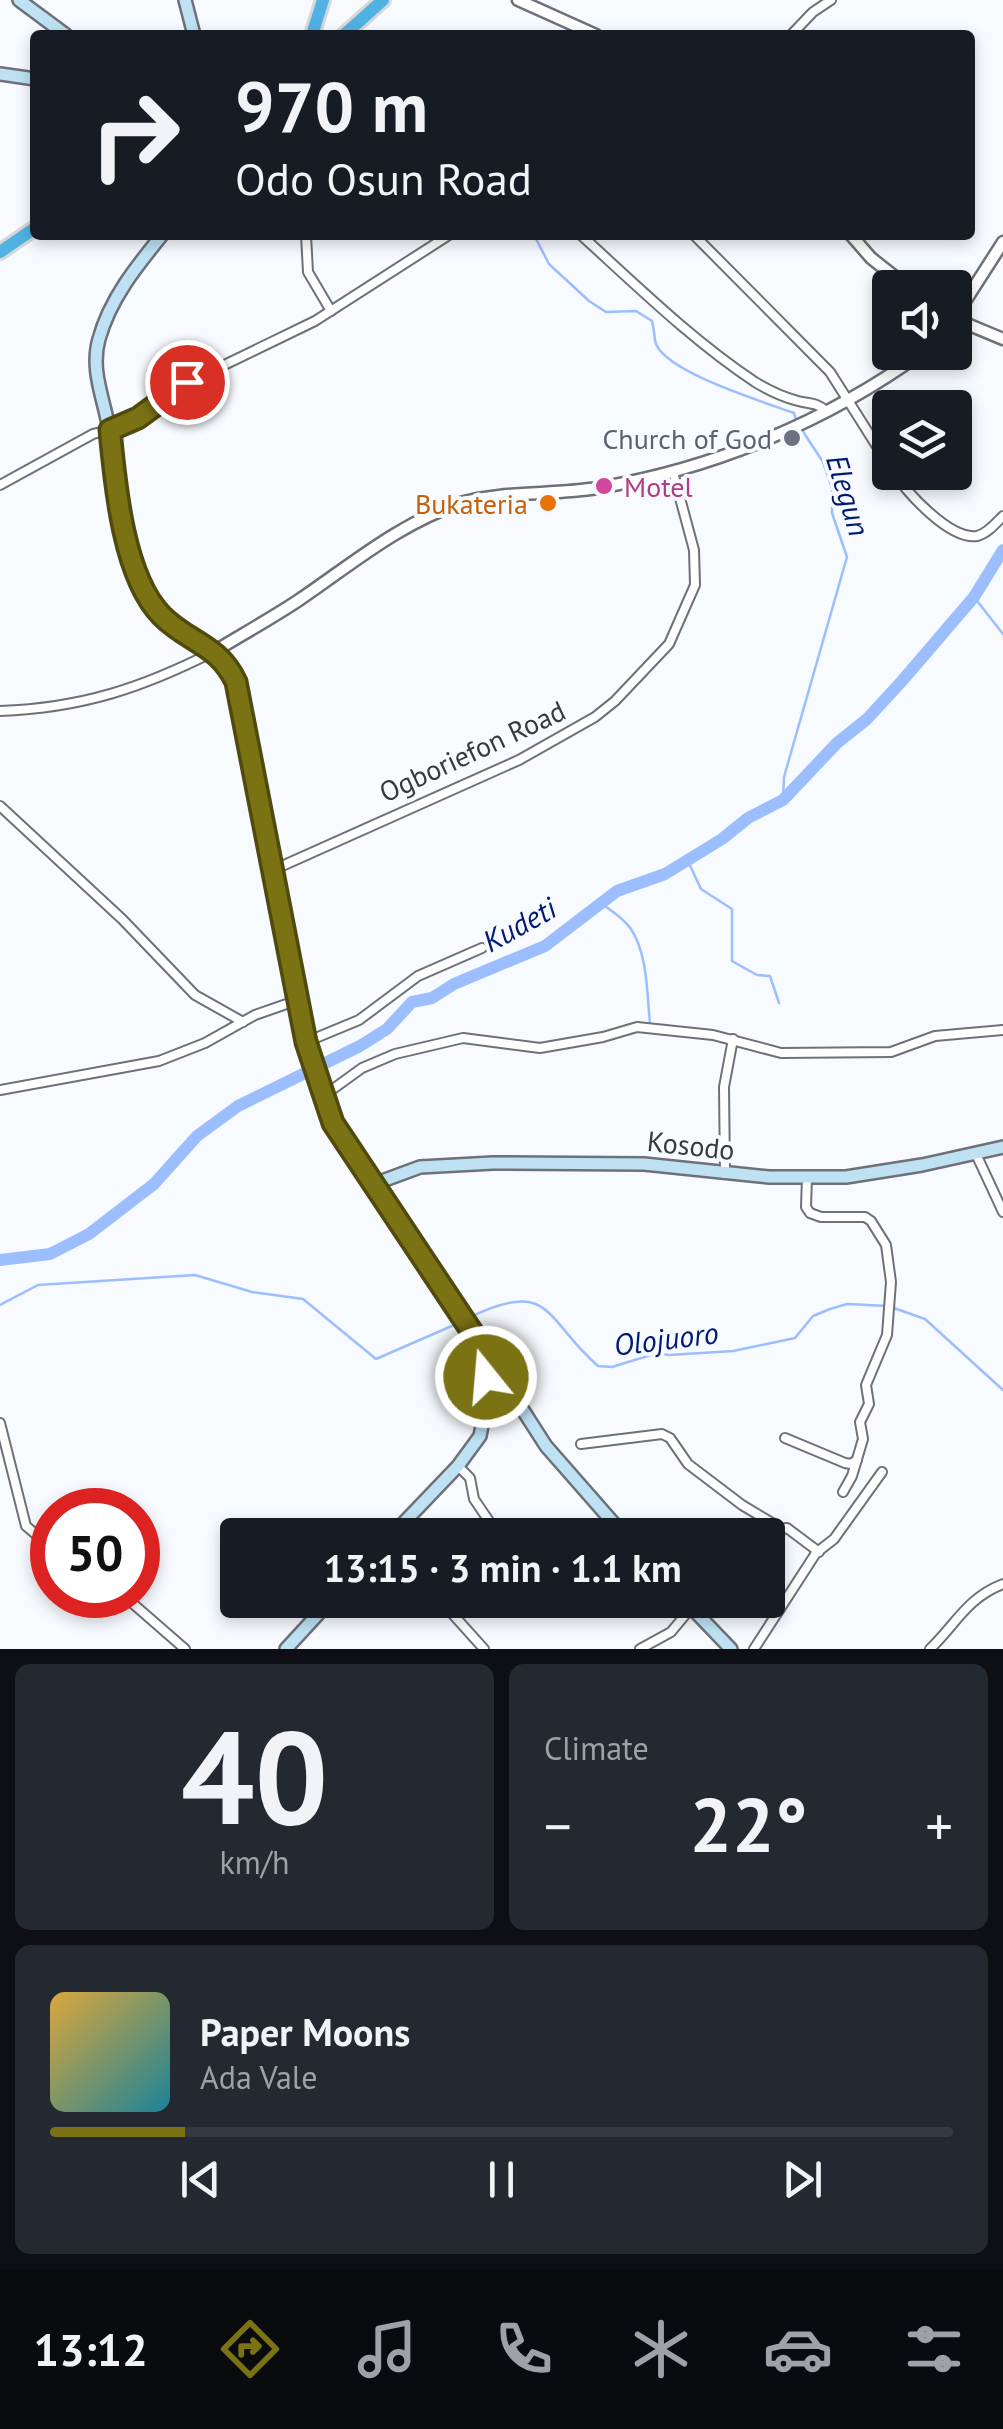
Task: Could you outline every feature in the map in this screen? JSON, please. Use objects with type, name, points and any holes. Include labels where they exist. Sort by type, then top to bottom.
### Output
[{"type":"highway","points":[[313,30],[322,0]]},
{"type":"highway","points":[[350,30],[383,0]]},
{"type":"highway","points":[[361,30],[394,0]]},
{"type":"highway","points":[[0,244],[30,223]]},
{"type":"highway","points":[[0,252],[30,231]]},
{"type":"main road","points":[[20,0],[59,30]]},
{"type":"main road","points":[[185,0],[193,30]]},
{"type":"main road","points":[[0,74],[30,78]]},
{"type":"main road","points":[[158,240],[120,290],[98,341],[96,366],[119,500],[139,583],[166,620],[215,651],[228,665],[240,694],[306,1042],[322,1097],[346,1146],[470,1326],[546,1446],[609,1518]]},
{"type":"main road","name":"Kosodo","points":[[374,1184],[399,1172],[444,1164],[644,1164],[725,1174],[807,1178],[871,1174],[1000,1150]]},
{"type":"main road","points":[[409,1518],[480,1436],[486,1377],[480,1344]]},
{"type":"main road","points":[[286,1649],[314,1618]]},
{"type":"main road","points":[[701,1618],[732,1649]]},
{"type":"street","points":[[518,0],[585,30]]},
{"type":"street","points":[[796,30],[831,0]]},
{"type":"street","points":[[306,240],[308,272],[331,310]]},
{"type":"street","points":[[0,485],[76,442],[138,418],[187,382],[331,310],[441,240]]},
{"type":"street","points":[[587,240],[727,362],[772,391],[811,402],[826,411]]},
{"type":"street","points":[[699,240],[830,372],[872,438]]},
{"type":"street","points":[[855,240],[886,270]]},
{"type":"street","points":[[972,291],[1003,242]]},
{"type":"street","points":[[972,325],[1003,339]]},
{"type":"street","points":[[0,711],[40,709],[110,696],[161,678],[215,651],[303,598],[385,539],[440,511],[466,502],[597,488],[672,472],[730,454],[849,401],[896,370]]},
{"type":"street","name":"Ogboriefon Road","points":[[273,870],[519,760],[616,701],[674,637],[695,585],[694,550],[672,472]]},
{"type":"street","points":[[910,490],[930,513],[972,536],[982,535],[1003,516]]},
{"type":"street","points":[[0,806],[122,919],[196,995],[243,1022]]},
{"type":"street","points":[[306,1042],[359,1020],[418,976],[482,948]]},
{"type":"street","points":[[0,1090],[159,1061],[298,1000]]},
{"type":"street","points":[[322,1097],[362,1068],[444,1040],[483,1039],[540,1048],[637,1027],[696,1032],[780,1053],[891,1052],[934,1036],[1003,1030]]},
{"type":"street","points":[[725,1174],[724,1087],[733,1039]]},
{"type":"street","points":[[976,1154],[1003,1212]]},
{"type":"street","points":[[807,1178],[806,1207],[810,1213],[821,1218],[865,1217],[872,1221],[886,1245],[891,1282],[889,1321],[882,1349],[868,1378],[868,1404],[860,1422],[864,1434],[843,1492]]},
{"type":"street","points":[[0,1423],[30,1529]]},
{"type":"street","points":[[582,1444],[662,1434],[696,1471],[742,1505],[782,1529],[787,1528],[820,1552]]},
{"type":"street","points":[[785,1438],[845,1463],[858,1459]]},
{"type":"street","points":[[458,1466],[470,1478],[474,1499],[487,1518]]},
{"type":"street","points":[[754,1649],[820,1552],[858,1508],[882,1472]]},
{"type":"street","points":[[930,1649],[971,1602],[1003,1584]]},
{"type":"street","points":[[149,1618],[185,1649]]},
{"type":"street","points":[[456,1618],[484,1649]]},
{"type":"street","points":[[640,1649],[671,1632],[679,1618]]},
{"type":"waterway","name":"Elegun","points":[[537,240],[549,264],[589,301],[606,312],[636,311],[652,321],[656,344],[678,365],[718,385],[794,413],[796,420]]},
{"type":"waterway","name":"Elegun","points":[[783,800],[784,777],[847,557],[832,513],[832,488],[823,462],[800,427]]},
{"type":"waterway","name":"Kudeti","points":[[0,1260],[50,1254],[89,1234],[154,1184],[197,1136],[238,1106],[360,1046],[387,1029],[412,1002],[432,998],[454,984],[545,946],[617,891],[665,874],[748,818],[783,800],[902,681],[974,597],[1003,550]]},
{"type":"waterway","points":[[974,597],[1003,634]]},
{"type":"waterway","points":[[687,859],[701,889],[732,909],[732,961],[757,975],[770,976],[779,1003]]},
{"type":"waterway","points":[[601,903],[624,921],[637,939],[646,975],[650,1024]]},
{"type":"waterway","name":"Olojuoro","points":[[0,1305],[38,1285],[195,1275],[252,1292],[303,1299],[376,1359],[461,1322]]},
{"type":"waterway","name":"Olojuoro","points":[[468,1318],[495,1306],[532,1303],[555,1319],[598,1366],[612,1367],[657,1353],[733,1351],[795,1338],[813,1316],[830,1309],[847,1304],[888,1306],[925,1319],[1003,1390]]},
{"type":"place","name":"Church of God","points":[[792,438]]},
{"type":"place","name":"Motel","points":[[604,486]]},
{"type":"place","name":"Bukateria","points":[[548,503]]},
{"type":"route","points":[[187,382],[138,418],[110,430],[119,500],[139,583],[166,620],[222,658],[236,682],[306,1042],[322,1097],[346,1146],[480,1344],[486,1377]]}]
